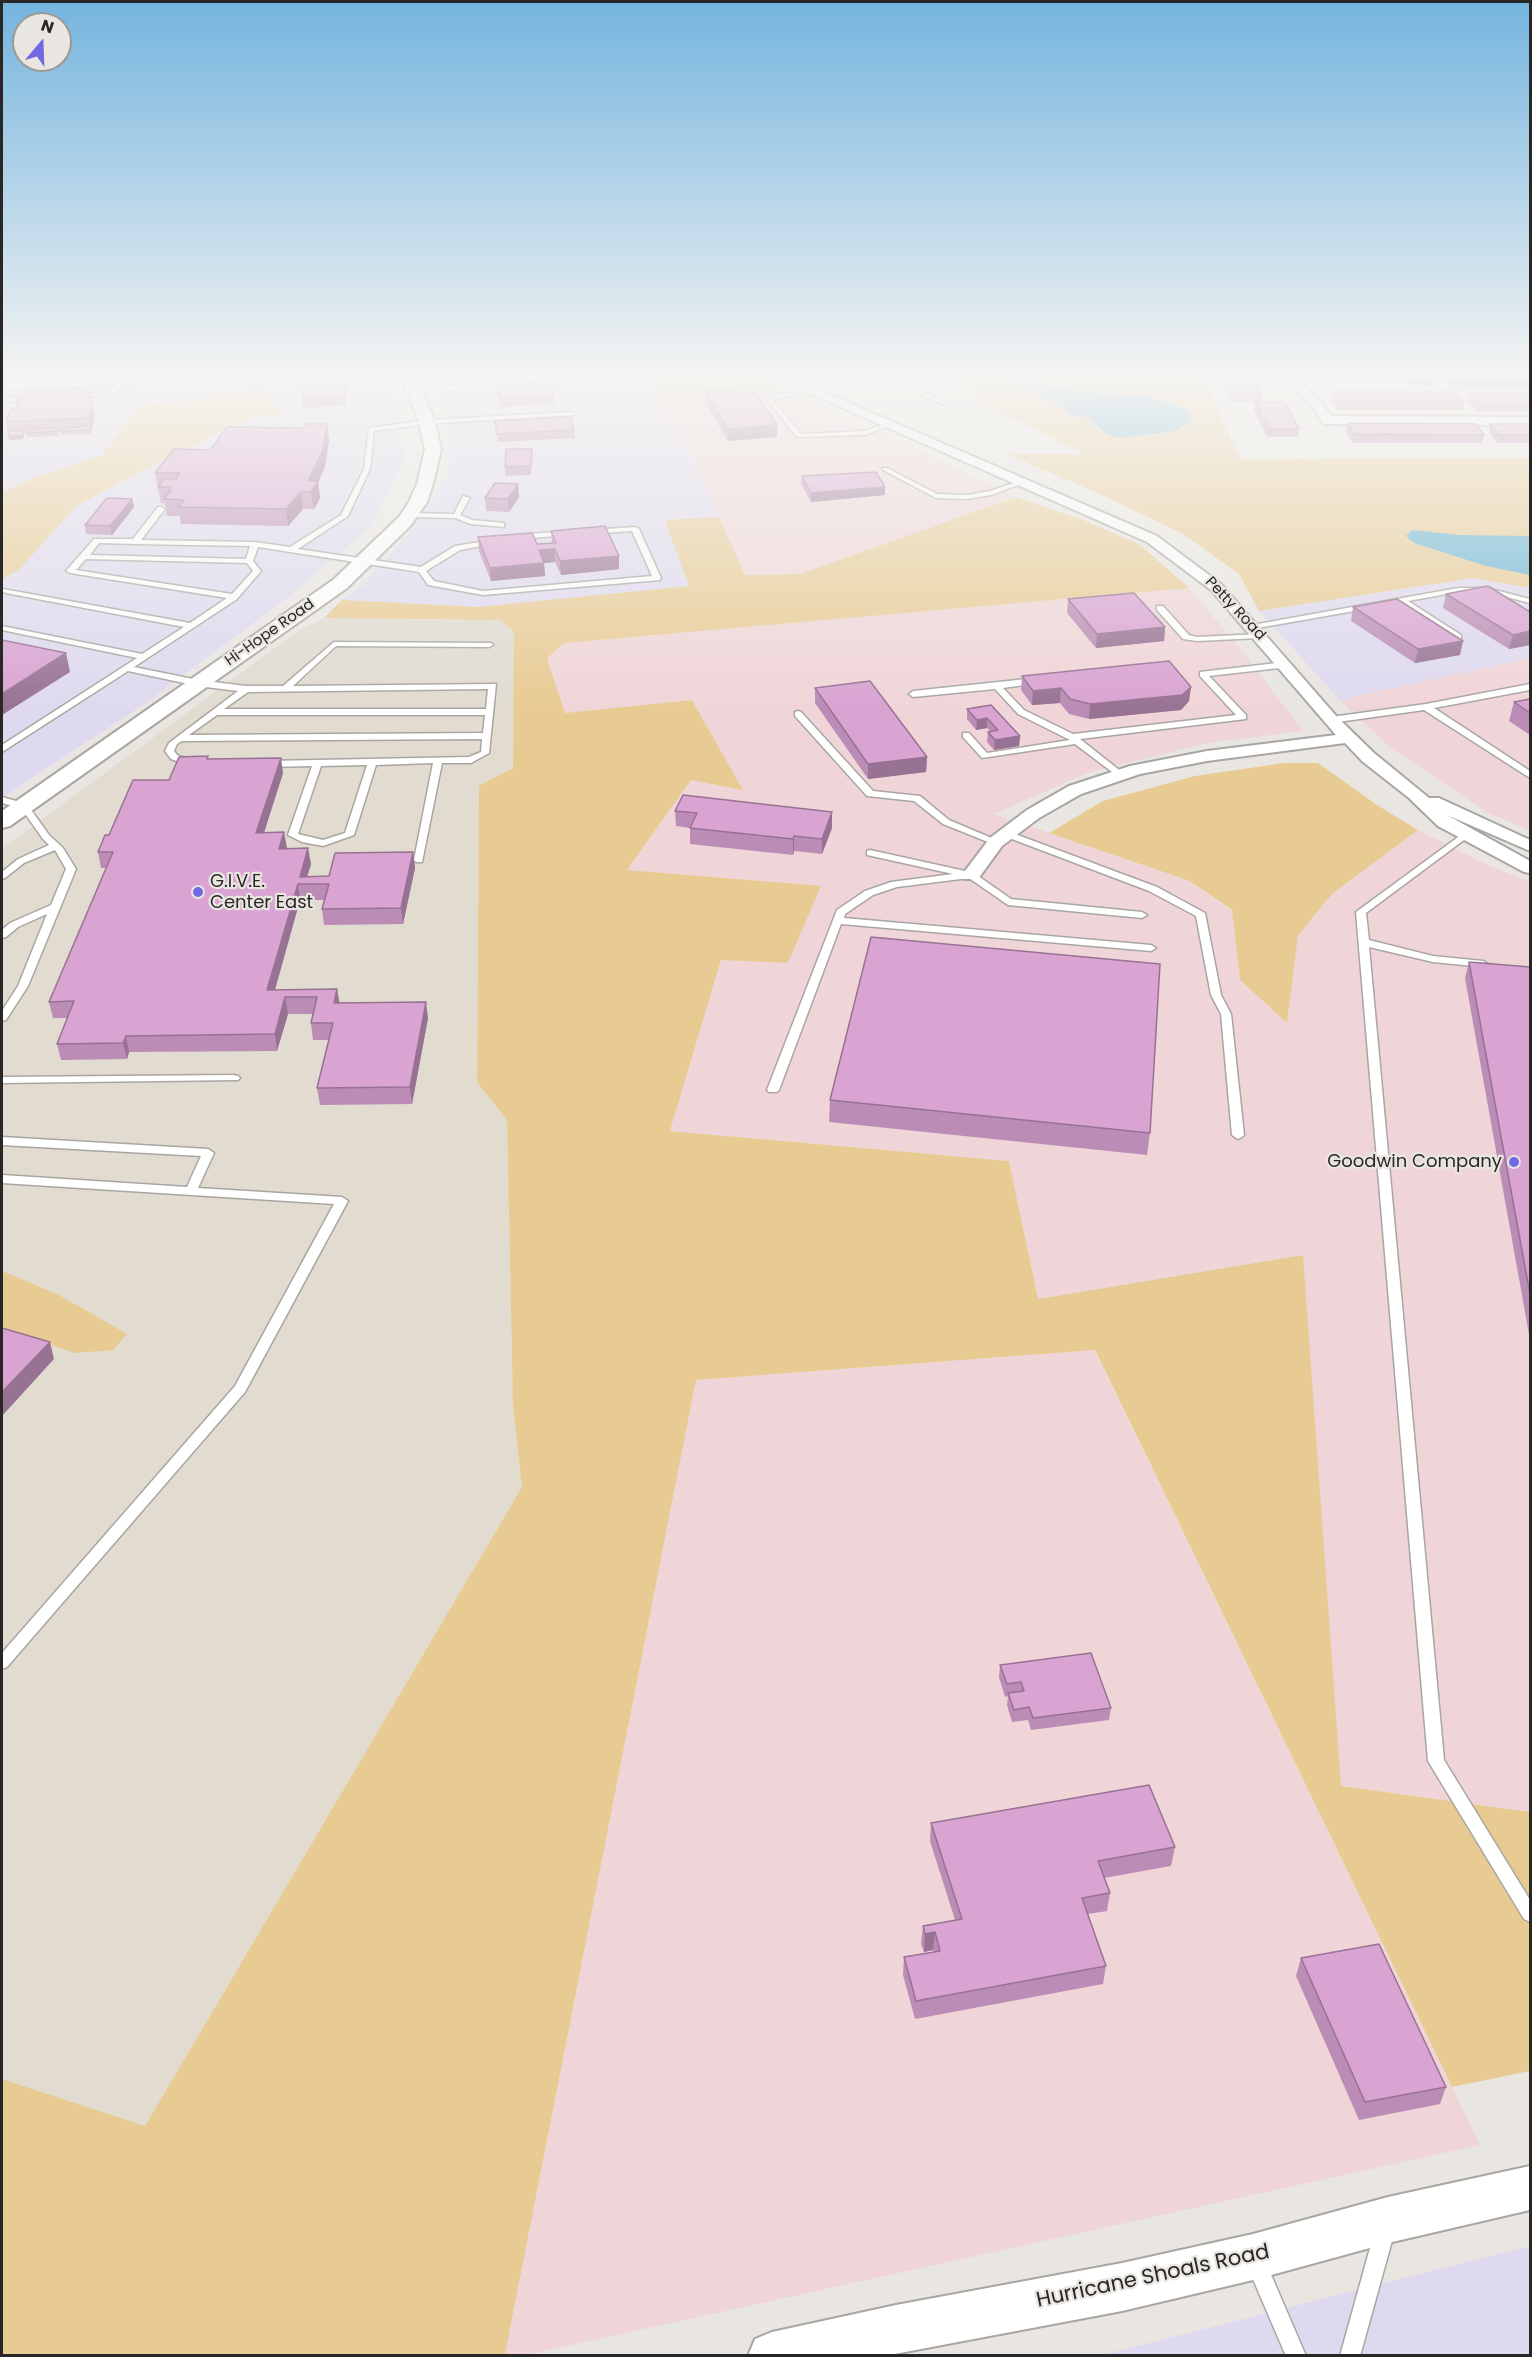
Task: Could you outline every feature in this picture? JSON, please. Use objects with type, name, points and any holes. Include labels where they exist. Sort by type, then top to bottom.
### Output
[{"type":"street","name":"Hi-Hope Road","points":[[2,821],[340,584],[365,562],[409,515],[418,502],[423,489]]},
{"type":"street","name":"Petty Road","points":[[1034,489],[1152,539],[1216,586],[1331,720],[1368,757],[1415,794],[1444,822],[1530,868]]},
{"type":"street","points":[[971,875],[1001,838],[1033,814],[1075,790],[1120,775],[1207,756],[1349,738]]},
{"type":"street","name":"Petty Road","points":[[1415,794],[1530,846]]},
{"type":"street","name":"Hurricane Shoals Road","points":[[772,2355],[897,2338],[1253,2257],[1388,2220],[1530,2188]]},
{"type":"lane","points":[[291,550],[344,516],[357,489]]},
{"type":"lane","points":[[923,489],[936,496],[967,497],[1003,489]]},
{"type":"lane","points":[[456,516],[466,498]]},
{"type":"lane","points":[[135,542],[161,509]]},
{"type":"lane","points":[[409,515],[456,516],[471,522],[501,525]]},
{"type":"lane","points":[[234,597],[70,571],[97,541],[255,544],[422,570],[458,548],[527,536],[635,529],[657,578],[483,593],[430,583],[422,570]]},
{"type":"lane","points":[[249,561],[255,544]]},
{"type":"lane","points":[[2,749],[234,597],[257,571],[249,561],[84,557]]},
{"type":"lane","points":[[1160,608],[1186,637],[1197,639],[1256,632],[1401,600],[1469,589],[1506,593],[1530,601]]},
{"type":"lane","points":[[6,591],[190,626]]},
{"type":"lane","points":[[1401,600],[1458,637]]},
{"type":"lane","points":[[2,628],[145,657]]},
{"type":"lane","points":[[286,688],[334,644],[489,645]]},
{"type":"lane","points":[[966,735],[985,756],[1075,739],[1243,717],[1203,674],[1285,665]]},
{"type":"lane","points":[[128,668],[198,683],[246,689],[493,686],[485,753],[471,760],[258,764]]},
{"type":"lane","points":[[913,693],[1044,681]]},
{"type":"lane","points":[[998,686],[1021,712],[1075,739],[1120,775]]},
{"type":"lane","points":[[1331,720],[1426,707],[1530,687]]},
{"type":"lane","points":[[198,765],[184,762],[169,751],[173,743],[246,689]]},
{"type":"lane","points":[[1426,707],[1530,775]]},
{"type":"lane","points":[[215,712],[490,712]]},
{"type":"lane","points":[[798,714],[870,794],[917,798],[946,822],[1154,889],[1201,915],[1216,995],[1226,1014],[1238,1135]]},
{"type":"lane","points":[[179,738],[487,736]]},
{"type":"lane","points":[[419,860],[438,761]]},
{"type":"lane","points":[[317,763],[293,834],[305,840],[322,843],[349,835],[372,762]]},
{"type":"lane","points":[[2,800],[24,806],[71,869],[23,986],[2,1018]]},
{"type":"lane","points":[[1465,835],[1361,912],[1436,1761],[1530,1914]]},
{"type":"lane","points":[[2,876],[21,861],[56,846]]},
{"type":"lane","points":[[870,853],[971,875],[1008,902],[1142,915]]},
{"type":"lane","points":[[772,1090],[842,912],[869,893],[895,884],[971,875]]},
{"type":"lane","points":[[2,935],[14,925],[56,907]]},
{"type":"lane","points":[[838,921],[1151,948]]},
{"type":"lane","points":[[1364,942],[1433,959],[1498,965]]},
{"type":"lane","points":[[2,1080],[234,1078]]},
{"type":"lane","points":[[2,1141],[208,1153],[191,1191]]},
{"type":"lane","points":[[2,1179],[342,1202],[240,1389],[174,1462],[2,1663]]},
{"type":"lane","points":[[1350,2355],[1388,2220]]},
{"type":"lane","points":[[1253,2257],[1296,2355]]},
{"type":"shaded area","points":[[9,489],[108,489],[76,506],[19,570],[2,579],[2,492]]},
{"type":"shaded area","points":[[108,489],[390,489],[372,525],[291,595],[146,703],[2,798],[2,579],[19,570],[76,506]]},
{"type":"shaded area","points":[[439,489],[707,489],[719,517],[665,520],[690,586],[478,607],[342,600],[363,585],[404,539]]},
{"type":"shaded area","points":[[707,489],[999,489],[1016,497],[800,574],[744,575]]},
{"type":"shaded area","points":[[1088,489],[1530,489],[1530,588],[1473,578],[1259,611],[1239,574],[1183,534]]},
{"type":"shaded area","points":[[1016,497],[1086,521],[1139,544],[1189,588],[564,643],[547,658],[565,713],[692,700],[743,790],[691,780],[627,870],[821,886],[788,963],[721,960],[670,1131],[1009,1161],[1038,1299],[1303,1255],[1341,1786],[1530,1812],[1530,2071],[1452,2087],[1095,1350],[696,1380],[505,2355],[2,2356],[2,2079],[145,2126],[522,1487],[513,1406],[507,1120],[477,1082],[479,786],[513,768],[514,632],[500,620],[324,618],[342,600],[478,607],[689,586],[665,520],[719,517],[745,575],[800,574]]},
{"type":"shaded area","points":[[1473,578],[1530,588],[1530,658],[1340,700],[1259,611]]},
{"type":"shaded area","points":[[1189,588],[1240,648],[1303,731],[1207,743],[1087,773],[994,814],[1190,881],[1232,911],[1240,980],[1287,1023],[1298,937],[1332,894],[1418,830],[1488,865],[1530,882],[1530,1812],[1341,1786],[1318,1505],[1303,1255],[1038,1299],[1009,1161],[670,1131],[721,960],[627,870],[691,780],[742,789],[692,700],[565,713],[547,657],[564,643]]},
{"type":"shaded area","points":[[324,618],[500,620],[514,632],[513,768],[479,787],[477,1081],[507,1120],[513,1406],[522,1487],[145,2126],[2,2079],[2,849],[298,631]]},
{"type":"shaded area","points":[[1530,658],[1530,830],[1486,812],[1386,744],[1340,700]]},
{"type":"shaded area","points":[[1284,763],[1318,763],[1377,805],[1418,830],[1332,894],[1298,936],[1287,1023],[1240,980],[1232,910],[1190,881],[1049,833],[1103,801],[1195,776]]},
{"type":"shaded area","points":[[2,1271],[59,1295],[127,1334],[113,1350],[74,1353],[2,1327]]},
{"type":"shaded area","points":[[1094,1350],[1480,2145],[526,2355],[505,2356],[696,1380]]},
{"type":"shaded area","points":[[1530,2246],[1530,2355],[1102,2355]]},
{"type":"water","points":[[1412,530],[1459,535],[1530,536],[1530,575],[1486,566],[1414,543],[1406,536]]},
{"type":"building","points":[[169,489],[313,489],[311,492],[301,492],[286,509],[178,507],[184,500],[164,499],[171,490]]},
{"type":"building","points":[[491,489],[515,489],[508,499],[485,498]]},
{"type":"building","points":[[809,489],[860,489],[811,493]]},
{"type":"building","points":[[107,498],[132,499],[110,526],[85,525]]},
{"type":"building","points":[[605,526],[619,556],[560,561],[555,549],[539,550],[544,563],[490,568],[478,537],[532,533],[537,544],[556,543],[551,531]]},
{"type":"building","points":[[1488,586],[1530,612],[1530,631],[1513,635],[1446,594]]},
{"type":"building","points":[[1134,593],[1165,627],[1097,634],[1068,599]]},
{"type":"building","points":[[1397,599],[1463,641],[1418,649],[1353,607]]},
{"type":"building","points":[[2,640],[66,653],[2,694]]},
{"type":"building","points":[[1169,661],[1191,687],[1182,695],[1090,704],[1070,699],[1061,688],[1033,691],[1022,676]]},
{"type":"building","points":[[870,681],[927,757],[868,764],[815,688]]},
{"type":"building","points":[[1530,699],[1530,713],[1514,702]]},
{"type":"building","points":[[991,705],[1020,736],[995,740],[988,732],[998,730],[987,718],[977,720],[967,709]]},
{"type":"building","points":[[208,756],[207,759],[281,758],[256,833],[284,832],[279,849],[308,848],[300,877],[329,876],[335,853],[413,852],[401,908],[322,909],[329,884],[298,884],[267,990],[337,989],[334,1003],[426,1002],[410,1087],[317,1088],[333,1023],[311,1023],[317,997],[285,997],[275,1034],[126,1036],[123,1043],[57,1044],[74,1001],[49,1002],[113,852],[98,852],[105,835],[109,835],[133,780],[169,780],[179,757]]},
{"type":"building","points":[[683,795],[832,812],[822,839],[794,836],[793,839],[690,828],[697,813],[675,811]]},
{"type":"building","points":[[871,937],[1160,964],[1150,1133],[830,1100]]},
{"type":"building","name":"Goodwin Company","points":[[1469,962],[1530,967],[1530,1294]]},
{"type":"building","points":[[2,1328],[50,1342],[2,1392]]},
{"type":"building","points":[[1091,1653],[1111,1708],[1033,1718],[1029,1707],[1014,1710],[1008,1693],[1024,1691],[1021,1682],[1007,1684],[1000,1665]]},
{"type":"building","points":[[1149,1785],[1175,1847],[1098,1861],[1110,1893],[1082,1898],[1106,1966],[916,2001],[904,1957],[940,1951],[935,1932],[925,1934],[923,1926],[962,1919],[931,1823]]},
{"type":"building","points":[[1379,1944],[1446,2087],[1365,2102],[1301,1958]]},
{"type":"place","name":"G.I.V.E. Center East","points":[[198,892]]},
{"type":"place","name":"Goodwin Company","points":[[1514,1162]]}]
